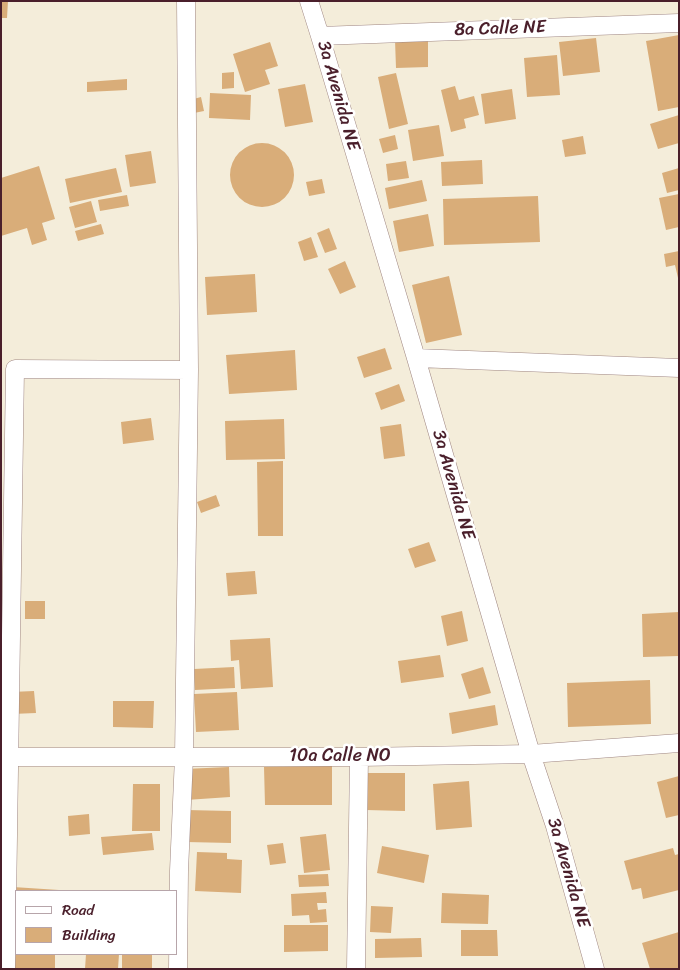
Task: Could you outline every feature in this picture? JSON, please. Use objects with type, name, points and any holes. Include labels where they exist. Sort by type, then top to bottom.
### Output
[{"type":"street","points":[[178,969],[184,757],[189,370],[186,1]]},
{"type":"street","name":"3a Avenida NE","points":[[309,1],[596,969]]},
{"type":"street","name":"8a Calle NE","points":[[320,36],[679,23]]},
{"type":"street","points":[[416,358],[679,368]]},
{"type":"street","points":[[6,969],[5,757],[15,369],[189,370]]},
{"type":"street","name":"10a Calle NO","points":[[5,757],[531,754],[679,744]]},
{"type":"street","points":[[356,969],[359,756]]},
{"type":"building","points":[[1,1],[8,1],[7,18],[1,18]]},
{"type":"building","points":[[679,35],[679,107],[658,111],[646,41]]},
{"type":"building","points":[[596,38],[600,72],[563,76],[559,42]]},
{"type":"building","points":[[428,39],[428,67],[396,68],[395,40]]},
{"type":"building","points":[[270,42],[278,66],[265,70],[270,84],[245,92],[233,54]]},
{"type":"building","points":[[557,55],[560,95],[527,97],[524,58]]},
{"type":"building","points":[[234,72],[234,88],[222,89],[222,73]]},
{"type":"building","points":[[396,73],[408,124],[389,129],[378,77]]},
{"type":"building","points":[[127,79],[127,90],[87,92],[87,82]]},
{"type":"building","points":[[305,84],[313,122],[285,127],[278,89]]},
{"type":"building","points":[[455,86],[459,100],[474,96],[479,115],[464,119],[466,128],[451,132],[441,90]]},
{"type":"building","points":[[512,89],[516,119],[485,124],[481,94]]},
{"type":"building","points":[[210,93],[251,95],[250,120],[209,118]]},
{"type":"building","points":[[201,97],[204,111],[189,114],[186,101]]},
{"type":"building","points":[[679,115],[679,143],[658,149],[650,124]]},
{"type":"building","points":[[439,125],[444,156],[413,161],[408,130]]},
{"type":"building","points":[[395,135],[398,149],[383,153],[379,139]]},
{"type":"building","points":[[583,136],[586,154],[565,157],[562,140]]},
{"type":"building","points":[[256,143],[268,143],[285,152],[292,163],[294,175],[292,187],[285,198],[268,207],[256,207],[244,202],[235,193],[230,181],[230,169],[235,157],[244,148]]},
{"type":"building","points":[[151,151],[156,183],[130,187],[125,155]]},
{"type":"building","points":[[482,160],[483,184],[442,186],[441,162]]},
{"type":"building","points":[[406,161],[409,178],[388,181],[386,164]]},
{"type":"building","points":[[39,166],[55,219],[42,223],[47,240],[32,245],[27,228],[1,236],[1,178]]},
{"type":"building","points":[[116,168],[122,192],[70,203],[65,179]]},
{"type":"building","points":[[679,168],[679,190],[667,193],[662,173]]},
{"type":"building","points":[[322,179],[325,193],[309,196],[306,182]]},
{"type":"building","points":[[422,180],[427,201],[389,209],[385,188]]},
{"type":"building","points":[[679,194],[679,227],[666,230],[659,198]]},
{"type":"building","points":[[127,195],[129,206],[100,211],[98,200]]},
{"type":"building","points":[[538,196],[540,242],[444,245],[443,199]]},
{"type":"building","points":[[91,201],[97,222],[75,228],[69,207]]},
{"type":"building","points":[[428,214],[434,246],[399,252],[393,221]]},
{"type":"building","points":[[101,224],[104,234],[78,241],[75,231]]},
{"type":"building","points":[[329,228],[337,249],[325,253],[317,233]]},
{"type":"building","points":[[311,237],[318,257],[304,261],[298,242]]},
{"type":"building","points":[[679,251],[678,278],[675,265],[666,267],[664,254]]},
{"type":"building","points":[[345,261],[356,287],[340,294],[328,269]]},
{"type":"building","points":[[255,274],[257,312],[207,315],[205,277]]},
{"type":"building","points":[[449,276],[462,335],[426,343],[412,285]]},
{"type":"building","points":[[385,348],[392,369],[364,378],[357,357]]},
{"type":"building","points":[[295,350],[297,390],[229,394],[226,355]]},
{"type":"building","points":[[399,384],[405,401],[381,410],[375,393]]},
{"type":"building","points":[[151,418],[154,440],[123,444],[121,422]]},
{"type":"building","points":[[284,419],[285,459],[226,460],[225,421]]},
{"type":"building","points":[[401,424],[405,456],[384,459],[380,427]]},
{"type":"building","points":[[283,461],[283,536],[258,536],[257,462]]},
{"type":"building","points":[[216,495],[220,506],[201,513],[197,502]]},
{"type":"building","points":[[429,542],[436,561],[415,568],[408,549]]},
{"type":"building","points":[[255,571],[257,594],[228,596],[226,573]]},
{"type":"building","points":[[25,601],[45,601],[45,619],[25,619]]},
{"type":"building","points":[[462,611],[468,641],[447,646],[441,616]]},
{"type":"building","points":[[679,612],[679,656],[643,657],[642,614]]},
{"type":"building","points":[[270,638],[273,687],[241,689],[239,660],[231,661],[230,640]]},
{"type":"building","points":[[440,655],[444,677],[401,683],[398,661]]},
{"type":"building","points":[[234,667],[235,688],[195,690],[194,669]]},
{"type":"building","points":[[483,667],[491,693],[469,699],[461,674]]},
{"type":"building","points":[[650,680],[651,724],[568,727],[567,683]]},
{"type":"building","points":[[34,691],[36,713],[12,714],[11,692]]},
{"type":"building","points":[[237,692],[239,730],[196,732],[194,694]]},
{"type":"building","points":[[113,701],[154,701],[153,728],[113,727]]},
{"type":"building","points":[[495,705],[498,725],[452,734],[449,713]]},
{"type":"building","points":[[332,766],[332,805],[265,805],[264,767]]},
{"type":"building","points":[[229,767],[230,797],[186,800],[184,769]]},
{"type":"building","points":[[367,773],[405,773],[405,811],[366,810]]},
{"type":"building","points":[[679,776],[679,815],[666,818],[657,782]]},
{"type":"building","points":[[469,781],[472,827],[436,830],[433,784]]},
{"type":"building","points":[[133,784],[160,784],[160,831],[132,831]]},
{"type":"building","points":[[186,810],[231,811],[231,843],[186,842]]},
{"type":"building","points":[[89,814],[90,834],[69,836],[68,816]]},
{"type":"building","points":[[152,833],[154,850],[103,855],[101,837]]},
{"type":"building","points":[[326,834],[330,870],[304,873],[300,837]]},
{"type":"building","points":[[283,843],[286,863],[270,865],[267,845]]},
{"type":"building","points":[[382,846],[429,855],[424,883],[377,873]]},
{"type":"building","points":[[673,848],[675,855],[679,854],[679,890],[643,899],[641,888],[632,890],[624,861]]},
{"type":"building","points":[[197,852],[227,853],[227,859],[242,860],[241,893],[195,891]]},
{"type":"building","points":[[328,874],[329,886],[299,887],[298,875]]},
{"type":"building","points":[[13,887],[59,890],[15,890],[15,914],[12,913]]},
{"type":"building","points":[[326,892],[327,903],[317,903],[318,910],[326,909],[327,922],[310,923],[309,915],[292,916],[291,894]]},
{"type":"building","points":[[442,893],[489,895],[488,924],[441,923]]},
{"type":"building","points":[[371,906],[393,907],[391,933],[370,932]]},
{"type":"building","points":[[284,925],[328,925],[328,951],[284,952]]},
{"type":"building","points":[[461,930],[497,930],[498,956],[461,956]]},
{"type":"building","points":[[679,932],[679,969],[650,969],[642,943]]},
{"type":"building","points":[[421,938],[422,957],[375,958],[375,939]]},
{"type":"building","points":[[9,945],[15,945],[15,955],[55,955],[55,969],[8,969]]},
{"type":"building","points":[[86,955],[119,955],[118,969],[85,969]]},
{"type":"building","points":[[122,955],[152,955],[152,969],[122,969]]}]
